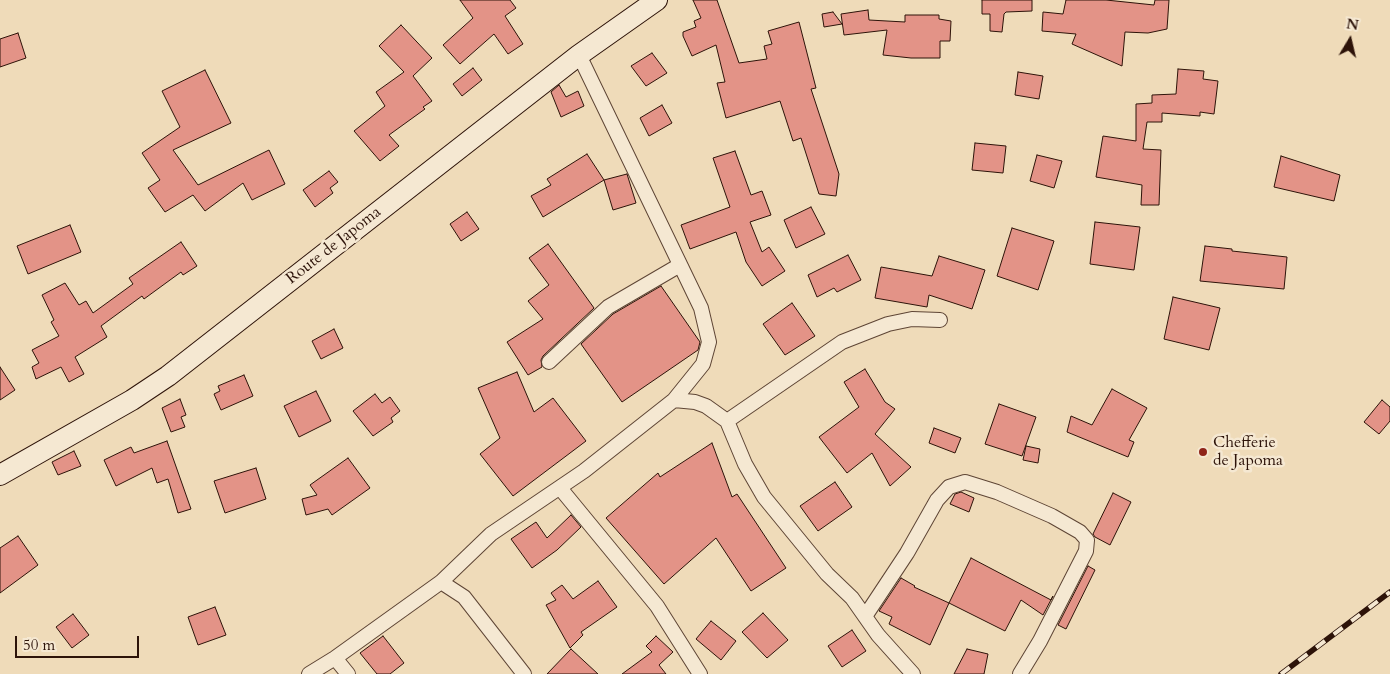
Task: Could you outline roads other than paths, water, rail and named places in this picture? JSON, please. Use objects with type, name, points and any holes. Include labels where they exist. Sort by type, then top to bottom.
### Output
[{"type":"street","name":"Route de Japoma","points":[[0,475],[132,400],[168,376],[578,55],[657,0]]},
{"type":"street","points":[[308,674],[335,658],[440,582],[491,534],[584,471],[674,400],[702,364],[709,342],[700,308],[578,55]]},
{"type":"street","points":[[549,362],[608,307],[680,265]]},
{"type":"street","points":[[727,420],[842,342],[888,324],[912,319],[940,320]]},
{"type":"street","points":[[674,400],[695,402],[706,406],[727,420],[745,464],[764,497],[827,574],[852,598],[866,615],[878,635],[914,674]]},
{"type":"street","points":[[866,615],[937,500],[949,487],[965,482],[997,492],[1052,516],[1080,532],[1087,540],[1086,551],[1040,641],[1020,674]]},
{"type":"street","points":[[560,488],[657,606],[700,674]]},
{"type":"street","points":[[440,582],[464,597],[524,674]]},
{"type":"street","points":[[335,658],[348,674]]},
{"type":"railway","points":[[1281,674],[1390,592]]},
{"type":"place","name":"Chefferie de Japoma","points":[[1203,452]]}]
